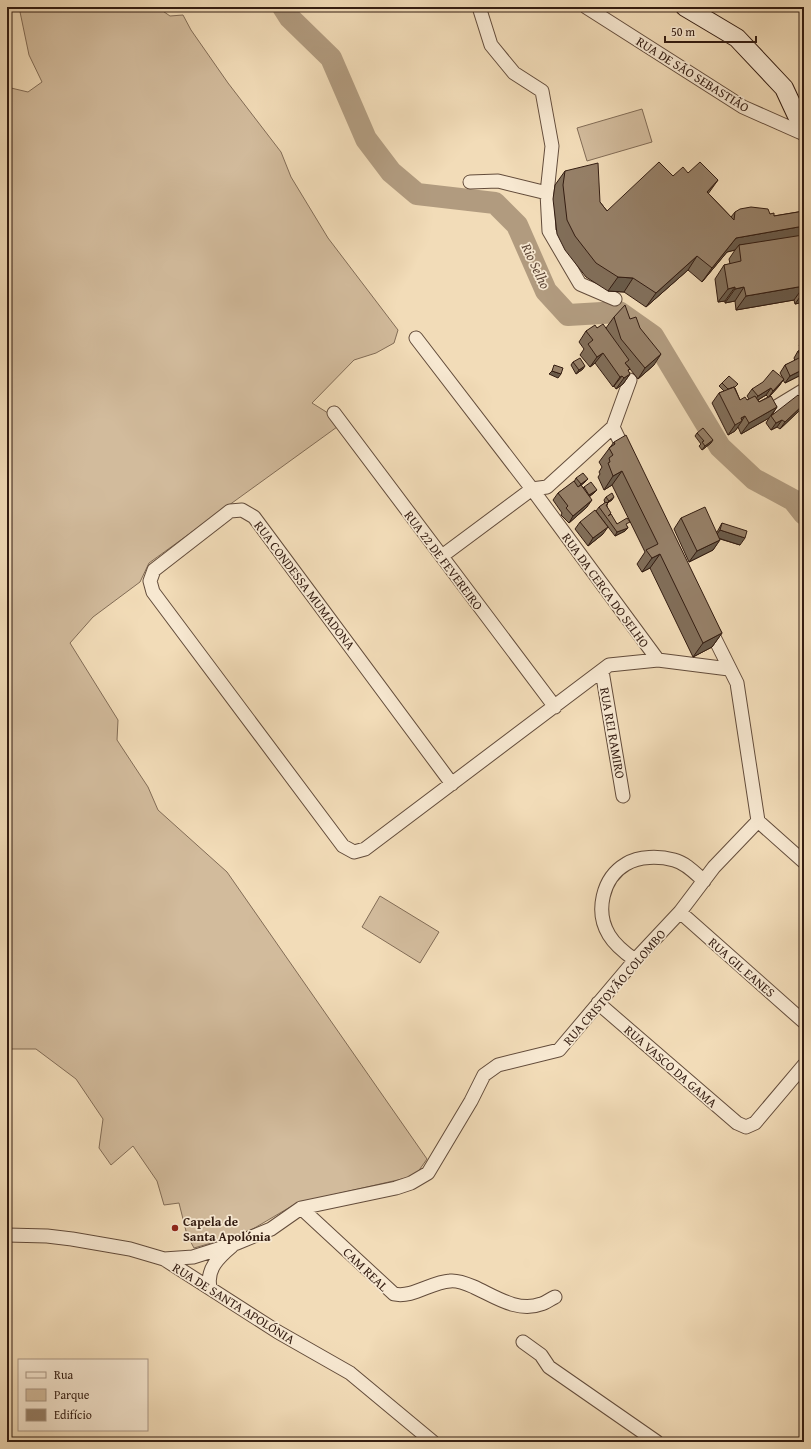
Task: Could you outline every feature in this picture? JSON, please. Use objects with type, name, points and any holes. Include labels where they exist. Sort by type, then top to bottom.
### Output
[{"type":"street","points":[[479,7],[491,45],[514,73],[542,91],[552,146],[546,193],[549,231],[580,284],[615,299]]},
{"type":"street","name":"RUA DE SÃO SEBASTIÃO","points":[[586,7],[744,107],[804,132]]},
{"type":"street","points":[[685,7],[737,38],[784,88],[804,132]]},
{"type":"street","points":[[470,182],[498,181],[546,193]]},
{"type":"street","name":"RUA DA CERCA DO SELHO","points":[[416,338],[532,489],[658,660],[729,669]]},
{"type":"street","points":[[442,556],[532,489],[547,487],[613,427],[630,380]]},
{"type":"street","points":[[776,407],[804,390]]},
{"type":"street","name":"RUA 22 DE FEVEREIRO","points":[[334,414],[555,707]]},
{"type":"street","points":[[613,427],[630,463]]},
{"type":"street","name":"RUA CONDESSA MUMADONA","points":[[242,510],[254,517],[452,784],[365,848],[354,852],[344,846],[153,592],[150,580],[154,570],[230,511],[242,510]]},
{"type":"street","points":[[702,612],[737,683],[758,821],[804,862]]},
{"type":"street","points":[[452,784],[609,665],[658,660]]},
{"type":"street","name":"RUA REI RAMIRO","points":[[602,671],[623,796]]},
{"type":"street","name":"RUA CRISTOVÃO COLOMBO","points":[[190,1275],[194,1267],[203,1259],[233,1244],[271,1228],[301,1208],[396,1188],[411,1183],[428,1173],[484,1075],[498,1064],[559,1050],[635,960],[680,912],[714,867],[758,821]]},
{"type":"street","points":[[635,960],[615,944],[603,924],[602,902],[609,881],[616,872],[625,864],[635,860],[655,857],[674,860],[683,864],[704,881]]},
{"type":"street","name":"RUA GIL EANES","points":[[680,912],[804,1022]]},
{"type":"street","name":"RUA VASCO DA GAMA","points":[[598,1003],[737,1123],[746,1127],[755,1123],[804,1065]]},
{"type":"street","name":"CAM REAL","points":[[301,1208],[394,1294],[402,1296],[450,1281],[468,1285],[488,1293],[505,1303],[516,1305],[541,1305],[555,1297]]},
{"type":"street","name":"RUA DE SANTA APOLÓNIA","points":[[7,1235],[47,1236],[95,1242],[164,1258],[278,1332],[350,1373],[433,1442]]},
{"type":"street","name":"RUA CRISTOVÃO COLOMBO","points":[[164,1258],[193,1257],[233,1244]]},
{"type":"street","name":"RUA CRISTOVÃO COLOMBO","points":[[210,1287],[208,1280],[212,1269],[233,1244]]},
{"type":"street","points":[[523,1342],[541,1355],[549,1367],[657,1442]]},
{"type":"green space","points":[[19,7],[157,7],[170,16],[183,15],[191,30],[228,83],[281,152],[291,177],[328,238],[398,330],[394,343],[376,353],[354,360],[312,403],[328,413],[337,427],[149,563],[140,582],[93,617],[70,643],[118,720],[117,740],[148,787],[158,810],[227,872],[427,1159],[415,1176],[297,1203],[246,1233],[194,1248],[187,1235],[179,1203],[164,1205],[157,1181],[133,1146],[111,1165],[99,1148],[103,1119],[76,1079],[36,1049],[7,1049],[7,77],[11,88],[28,92],[42,82],[29,55]]},
{"type":"green space","points":[[642,109],[652,142],[587,161],[577,128]]},
{"type":"green space","points":[[380,896],[439,932],[420,963],[362,927]]},
{"type":"building","points":[[659,162],[673,176],[683,167],[688,173],[700,162],[718,180],[707,192],[734,220],[735,212],[740,209],[751,207],[768,209],[770,214],[774,213],[774,216],[804,211],[804,226],[736,238],[712,268],[697,256],[656,293],[633,278],[618,277],[596,263],[575,236],[567,220],[563,185],[565,171],[598,163],[600,202],[607,211]]},
{"type":"building","points":[[803,235],[804,286],[746,296],[744,287],[728,289],[724,265],[741,261],[739,245]]},
{"type":"building","points":[[625,305],[630,319],[636,317],[640,328],[661,354],[645,368],[621,339],[614,317]]},
{"type":"building","points":[[603,324],[629,360],[625,363],[630,369],[628,370],[630,374],[624,378],[622,376],[620,377],[603,353],[597,357],[588,344],[593,340],[586,331],[595,325],[597,328]]},
{"type":"building","points":[[804,348],[804,369],[790,376],[785,365],[801,357],[798,351]]},
{"type":"building","points":[[580,358],[585,366],[579,370],[573,362]]},
{"type":"building","points":[[554,365],[563,368],[561,374],[552,371]]},
{"type":"building","points":[[773,370],[784,379],[773,391],[771,388],[758,396],[752,389],[763,382]]},
{"type":"building","points":[[729,376],[738,384],[735,387],[728,389],[722,383]]},
{"type":"building","points":[[734,387],[740,400],[745,397],[747,400],[755,396],[759,402],[771,396],[777,407],[749,423],[745,416],[741,418],[742,421],[735,425],[719,393]]},
{"type":"building","points":[[798,395],[804,401],[804,404],[785,422],[782,420],[776,423],[771,416]]},
{"type":"building","points":[[703,428],[713,440],[705,446],[702,442],[704,441],[697,433]]},
{"type":"building","points":[[626,435],[722,633],[703,643],[660,554],[652,558],[646,550],[658,544],[622,471],[613,476],[608,463],[610,462],[609,458],[613,455],[609,448],[615,444],[614,442]]},
{"type":"building","points":[[583,473],[588,479],[581,484],[576,478]]},
{"type":"building","points":[[574,481],[578,487],[581,485],[592,500],[573,516],[566,508],[568,506],[558,493]]},
{"type":"building","points":[[591,482],[597,490],[589,495],[584,487]]},
{"type":"building","points":[[612,493],[614,497],[609,501],[606,497]]},
{"type":"building","points":[[606,502],[608,504],[606,505],[611,513],[608,516],[611,514],[617,524],[627,518],[630,522],[626,524],[628,528],[617,532],[599,507]]},
{"type":"building","points":[[705,507],[720,540],[697,551],[681,518]]},
{"type":"building","points":[[595,510],[608,527],[593,538],[580,522]]},
{"type":"building","points":[[722,523],[747,531],[745,538],[720,530]]},
{"type":"waterway","name":"Rio Selho","points":[[283,7],[290,18],[331,58],[366,139],[391,172],[417,194],[495,203],[517,225],[546,291],[568,315],[619,312],[653,336],[720,447],[754,479],[793,500],[804,514]]},
{"type":"place","name":"Capela de Santa Apolónia","points":[[175,1228]]}]
